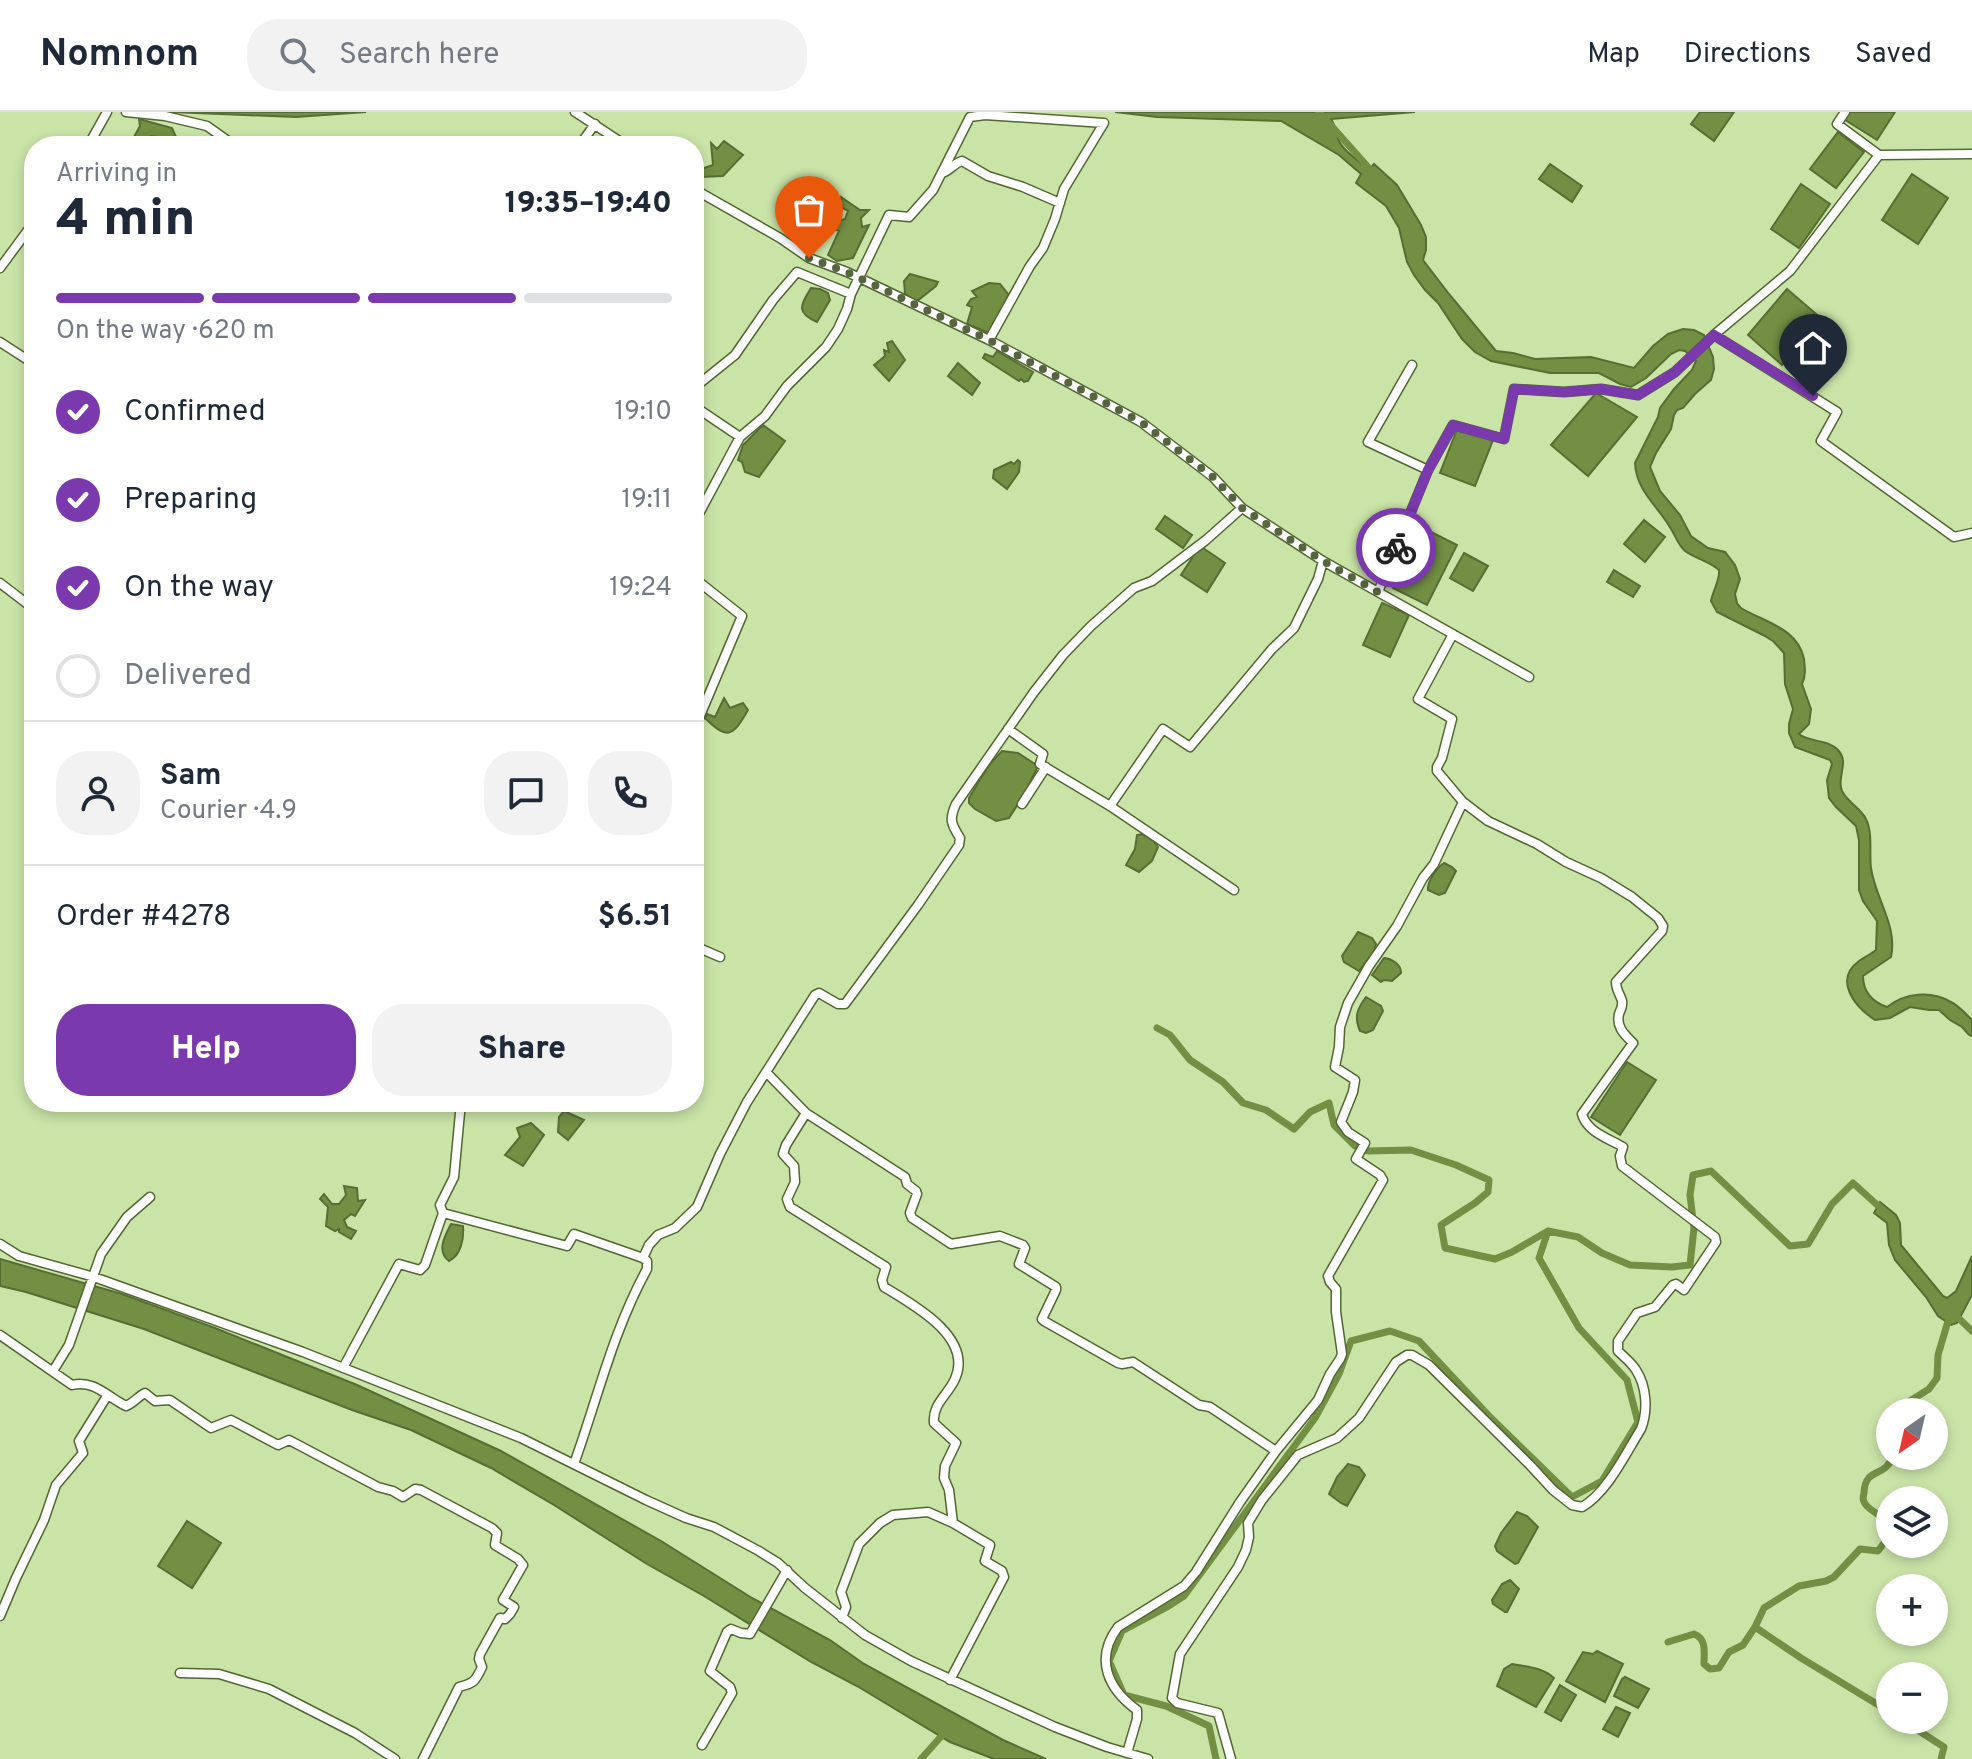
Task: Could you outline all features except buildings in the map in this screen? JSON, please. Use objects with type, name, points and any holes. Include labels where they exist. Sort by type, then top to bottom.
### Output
[{"type":"street","points":[[94,136],[107,112]]},
{"type":"street","points":[[126,112],[165,116],[207,126],[221,136]]},
{"type":"street","points":[[575,112],[612,136]]},
{"type":"street","points":[[1845,112],[1837,124],[1879,155],[1972,154]]},
{"type":"street","points":[[704,504],[740,437],[765,416],[787,386],[826,347],[889,215],[909,217],[933,190],[970,117],[985,115],[1104,123],[1064,189],[1043,248],[989,340]]},
{"type":"street","points":[[586,136],[595,124]]},
{"type":"street","points":[[1378,592],[1428,470],[1453,425],[1504,439],[1514,389],[1564,392],[1601,389],[1638,395],[1675,372],[1790,271],[1879,155]]},
{"type":"street","points":[[941,174],[962,161],[988,176],[1060,203]]},
{"type":"street","points":[[704,195],[809,258],[859,278],[989,340],[1141,422],[1213,477],[1242,508],[1323,561],[1529,677]]},
{"type":"street","points":[[0,268],[24,236]]},
{"type":"street","points":[[704,380],[735,355],[773,300],[797,272],[851,294]]},
{"type":"street","points":[[1714,335],[1837,412],[1821,441],[1954,537],[1972,533]]},
{"type":"street","points":[[0,342],[24,358]]},
{"type":"street","points":[[1412,365],[1368,442],[1428,470]]},
{"type":"street","points":[[704,413],[740,437]]},
{"type":"street","points":[[643,1258],[658,1235],[675,1228],[697,1207],[732,1129],[815,995],[819,993],[838,1004],[845,1004],[918,905],[959,845],[960,838],[951,823],[956,804],[1063,655],[1134,588],[1152,581],[1242,508]]},
{"type":"street","points":[[1110,806],[1163,729],[1190,747],[1272,649],[1294,628],[1318,579],[1323,561]]},
{"type":"street","points":[[0,583],[24,601]]},
{"type":"street","points":[[704,586],[742,616],[704,706]]},
{"type":"street","points":[[1231,1759],[1219,1714],[1177,1703],[1172,1698],[1178,1660],[1202,1618],[1238,1567],[1246,1550],[1248,1523],[1298,1455],[1337,1438],[1359,1418],[1396,1362],[1412,1355],[1429,1365],[1454,1388],[1553,1490],[1572,1505],[1582,1507],[1590,1503],[1603,1488],[1645,1418],[1644,1390],[1636,1370],[1618,1351],[1618,1341],[1637,1313],[1655,1307],[1673,1285],[1684,1290],[1716,1242],[1715,1237],[1622,1166],[1620,1156],[1623,1147],[1591,1129],[1582,1114],[1633,1043],[1620,1029],[1618,1018],[1622,1006],[1616,993],[1616,982],[1662,931],[1663,926],[1658,918],[1632,897],[1611,884],[1488,821],[1463,802],[1437,771],[1452,719],[1418,699],[1453,634]]},
{"type":"street","points":[[1008,729],[1043,754],[1040,764],[1110,806],[1234,890]]},
{"type":"street","points":[[1022,804],[1046,767]]},
{"type":"street","points":[[1127,1753],[1137,1710],[1123,1700],[1107,1675],[1105,1664],[1111,1636],[1118,1627],[1184,1586],[1196,1572],[1276,1451],[1318,1400],[1342,1354],[1336,1289],[1328,1276],[1383,1180],[1356,1159],[1365,1143],[1348,1132],[1341,1122],[1355,1080],[1335,1067],[1340,1027],[1348,1003],[1434,864],[1463,802]]},
{"type":"street","points":[[704,950],[720,957]]},
{"type":"street","points":[[766,1072],[806,1113],[905,1177],[907,1184],[917,1194],[910,1216],[951,1244],[1000,1236],[1023,1245],[1025,1248],[1019,1264],[1056,1287],[1042,1319],[1044,1321],[1118,1363],[1133,1362],[1199,1405],[1210,1407],[1276,1451]]},
{"type":"street","points":[[343,1368],[399,1264],[420,1270],[425,1265],[443,1213],[440,1205],[454,1177],[460,1112]]},
{"type":"street","points":[[806,1113],[783,1154],[794,1166],[795,1182],[787,1199],[790,1207],[886,1267],[882,1280],[884,1287],[933,1318],[944,1329],[953,1346],[959,1364],[955,1379],[933,1413],[934,1423],[956,1443],[945,1466],[944,1478],[949,1490],[953,1523]]},
{"type":"street","points":[[53,1371],[69,1345],[101,1254],[127,1217],[150,1197]]},
{"type":"street","points":[[443,1213],[567,1246],[574,1234],[647,1261],[647,1269],[615,1339],[574,1464]]},
{"type":"street","points":[[0,1244],[19,1256],[93,1279],[343,1368],[521,1438],[646,1500],[723,1531],[759,1551],[787,1570],[805,1588],[877,1644],[1067,1732],[1148,1759]]},
{"type":"street","points":[[0,1335],[72,1385],[95,1385],[126,1406],[145,1393],[155,1401],[170,1400],[211,1428],[231,1420],[278,1445],[289,1440],[403,1497],[415,1489],[421,1490],[497,1533],[495,1545],[523,1565],[503,1600],[514,1607],[505,1619],[500,1618],[480,1654],[482,1667],[477,1677],[470,1685],[459,1687],[423,1759]]},
{"type":"street","points":[[0,1616],[44,1520],[56,1485],[83,1453],[79,1441],[107,1396]]},
{"type":"street","points":[[842,1618],[846,1607],[841,1592],[859,1544],[880,1523],[893,1515],[928,1512],[953,1523],[990,1545],[985,1561],[1002,1571],[1004,1577],[950,1680]]},
{"type":"street","points":[[702,1745],[732,1689],[712,1673],[711,1668],[729,1630],[750,1634],[787,1570]]},
{"type":"street","points":[[180,1673],[219,1674],[269,1689],[355,1733],[395,1759]]},
{"type":"shaded area","points":[[171,112],[366,112],[296,117]]},
{"type":"shaded area","points":[[1115,112],[1415,112],[1331,119],[1338,139],[1347,152],[1369,170],[1374,164],[1397,185],[1426,237],[1423,260],[1496,351],[1535,359],[1591,357],[1634,368],[1668,334],[1683,329],[1704,335],[1713,357],[1711,380],[1683,408],[1677,410],[1671,429],[1650,467],[1660,491],[1680,515],[1691,536],[1708,548],[1725,552],[1735,565],[1740,579],[1735,594],[1741,608],[1779,627],[1801,648],[1805,669],[1802,684],[1811,709],[1809,724],[1799,734],[1829,744],[1841,755],[1842,791],[1864,815],[1868,825],[1873,879],[1889,923],[1891,957],[1863,976],[1867,992],[1887,1007],[1918,995],[1943,998],[1972,1020],[1972,1036],[1939,1010],[1910,1007],[1890,1018],[1875,1020],[1854,1001],[1847,985],[1848,976],[1851,968],[1876,950],[1877,921],[1859,890],[1856,826],[1829,798],[1827,780],[1832,764],[1830,760],[1795,747],[1789,733],[1793,709],[1785,684],[1784,653],[1773,641],[1717,612],[1711,601],[1719,570],[1683,549],[1639,482],[1635,463],[1660,408],[1696,361],[1685,351],[1679,350],[1631,387],[1599,373],[1550,373],[1491,361],[1475,352],[1462,339],[1438,303],[1425,290],[1407,262],[1399,228],[1386,206],[1356,183],[1361,174],[1339,155],[1281,121],[1157,117]]},
{"type":"shaded area","points":[[1700,112],[1734,112],[1714,141],[1691,124]]},
{"type":"shaded area","points":[[1849,112],[1895,112],[1877,140],[1845,120]]},
{"type":"shaded area","points":[[139,119],[172,128],[176,136],[135,136],[140,126]]},
{"type":"shaded area","points":[[1838,132],[1864,152],[1836,188],[1810,169]]},
{"type":"shaded area","points":[[724,141],[743,155],[723,176],[704,177],[704,168],[713,165],[711,143],[717,149]]},
{"type":"shaded area","points":[[1550,164],[1582,186],[1572,202],[1539,179]]},
{"type":"shaded area","points":[[1912,174],[1948,198],[1918,244],[1882,220]]},
{"type":"shaded area","points":[[1801,184],[1830,204],[1799,248],[1771,229]]},
{"type":"shaded area","points":[[841,197],[860,210],[869,210],[861,218],[862,227],[869,225],[853,258],[837,261],[828,255],[839,231],[834,229],[835,222],[845,219],[848,211],[839,206]]},
{"type":"shaded area","points":[[910,274],[938,282],[916,302],[905,294],[904,281]]},
{"type":"shaded area","points":[[989,283],[1000,284],[1009,295],[989,333],[967,324],[972,307],[967,305],[977,297],[972,291]]},
{"type":"shaded area","points":[[811,288],[828,293],[830,300],[817,322],[805,315],[802,308]]},
{"type":"shaded area","points":[[1787,289],[1822,319],[1782,365],[1748,335]]},
{"type":"shaded area","points":[[892,341],[905,360],[889,381],[874,365],[885,356],[884,350],[889,352],[887,343]]},
{"type":"shaded area","points":[[997,351],[1033,372],[1028,381],[1019,381],[983,358],[985,354],[993,357]]},
{"type":"shaded area","points":[[958,363],[980,383],[972,395],[948,376]]},
{"type":"shaded area","points":[[1596,393],[1637,417],[1588,476],[1551,445]]},
{"type":"shaded area","points":[[763,425],[785,441],[759,477],[745,472],[742,462],[738,460],[743,445]]},
{"type":"shaded area","points":[[1458,427],[1493,440],[1475,486],[1440,473]]},
{"type":"shaded area","points":[[1018,460],[1019,472],[1007,489],[993,478],[994,470]]},
{"type":"shaded area","points":[[1165,516],[1192,535],[1183,548],[1156,529]]},
{"type":"shaded area","points":[[1644,520],[1665,537],[1645,562],[1624,544]]},
{"type":"shaded area","points":[[1423,528],[1457,545],[1427,605],[1393,588]]},
{"type":"shaded area","points":[[1200,546],[1225,563],[1207,592],[1181,575]]},
{"type":"shaded area","points":[[1464,553],[1488,566],[1473,591],[1450,578]]},
{"type":"shaded area","points":[[1614,570],[1640,586],[1633,597],[1607,582]]},
{"type":"shaded area","points":[[1382,603],[1409,615],[1390,657],[1363,645]]},
{"type":"shaded area","points":[[724,698],[730,708],[743,703],[748,710],[730,732],[719,730],[705,718],[707,714],[715,717]]},
{"type":"shaded area","points":[[1002,751],[1018,753],[1038,766],[1009,818],[996,821],[975,809],[969,798],[989,765]]},
{"type":"shaded area","points":[[1142,834],[1158,847],[1152,861],[1139,872],[1126,865],[1135,849],[1137,835]]},
{"type":"shaded area","points":[[1444,863],[1456,871],[1445,893],[1439,895],[1428,890],[1428,887],[1433,875]]},
{"type":"shaded area","points":[[1358,932],[1372,938],[1376,944],[1374,952],[1359,971],[1344,962],[1342,956]]},
{"type":"shaded area","points":[[1384,958],[1396,962],[1401,970],[1392,981],[1381,982],[1372,975]]},
{"type":"shaded area","points":[[1366,997],[1381,1006],[1383,1011],[1373,1030],[1366,1033],[1360,1031],[1357,1017]]},
{"type":"shaded area","points":[[1627,1062],[1656,1080],[1620,1135],[1591,1117]]},
{"type":"shaded area","points":[[566,1112],[584,1120],[568,1140],[558,1132],[559,1117]]},
{"type":"shaded area","points":[[531,1123],[544,1135],[523,1166],[505,1155],[520,1137],[517,1128]]},
{"type":"shaded area","points":[[344,1186],[357,1188],[358,1201],[365,1200],[355,1216],[351,1214],[344,1220],[347,1227],[356,1231],[351,1239],[339,1229],[335,1231],[326,1226],[328,1207],[320,1199],[324,1194],[332,1204],[339,1204],[346,1195]]},
{"type":"shaded area","points":[[1880,1202],[1896,1215],[1900,1223],[1901,1245],[1943,1296],[1947,1298],[1956,1291],[1972,1256],[1972,1295],[1957,1323],[1951,1325],[1938,1316],[1895,1260],[1889,1245],[1887,1223],[1874,1213]]},
{"type":"shaded area","points":[[451,1224],[463,1226],[463,1236],[459,1251],[449,1261],[442,1248]]},
{"type":"shaded area","points":[[0,1259],[122,1294],[215,1328],[357,1385],[501,1451],[661,1541],[752,1598],[830,1640],[864,1664],[1003,1740],[1046,1759],[994,1759],[950,1742],[811,1662],[491,1468],[411,1430],[144,1329],[0,1286]]},
{"type":"shaded area","points":[[1348,1464],[1359,1467],[1365,1475],[1347,1506],[1329,1494]]},
{"type":"shaded area","points":[[1517,1512],[1527,1516],[1538,1527],[1515,1564],[1495,1546]]},
{"type":"shaded area","points":[[187,1521],[221,1543],[192,1588],[158,1566]]},
{"type":"shaded area","points":[[1510,1580],[1519,1589],[1505,1612],[1492,1600],[1502,1584]]},
{"type":"shaded area","points":[[1597,1651],[1623,1664],[1605,1702],[1566,1681],[1583,1652],[1593,1654]]},
{"type":"shaded area","points":[[1512,1664],[1539,1670],[1554,1678],[1536,1707],[1497,1686],[1504,1669]]},
{"type":"shaded area","points":[[1625,1677],[1649,1689],[1638,1708],[1614,1696]]},
{"type":"shaded area","points":[[1560,1685],[1576,1695],[1561,1721],[1545,1712]]},
{"type":"shaded area","points":[[1616,1707],[1630,1713],[1618,1737],[1603,1729]]},
{"type":"waterway","points":[[1319,112],[1376,176]]},
{"type":"waterway","points":[[1157,1028],[1170,1035],[1190,1060],[1223,1082],[1243,1103],[1266,1110],[1294,1129],[1310,1112],[1329,1103],[1334,1125],[1355,1146],[1368,1151],[1411,1150],[1489,1180],[1488,1192],[1441,1225],[1445,1248],[1495,1259],[1548,1231],[1578,1237],[1602,1253],[1630,1265],[1690,1265],[1694,1228],[1690,1195],[1693,1175],[1711,1171],[1790,1246],[1808,1244],[1832,1204],[1853,1183],[1885,1212]]},
{"type":"waterway","points":[[1216,1759],[1209,1726],[1166,1706],[1124,1695],[1109,1661],[1122,1631],[1184,1596],[1315,1418],[1339,1374],[1351,1341],[1390,1331],[1419,1341],[1489,1416],[1572,1497],[1602,1481],[1638,1422],[1627,1380],[1579,1328],[1539,1258],[1548,1231]]},
{"type":"waterway","points":[[1915,1398],[1929,1389],[1937,1378],[1938,1355],[1951,1311],[1972,1331]]},
{"type":"waterway","points":[[1876,1513],[1863,1498],[1868,1479],[1881,1470]]},
{"type":"waterway","points":[[1876,1551],[1860,1549],[1834,1577],[1799,1586],[1764,1608],[1755,1627],[1876,1704]]},
{"type":"waterway","points":[[1668,1642],[1694,1634],[1698,1636],[1703,1643],[1704,1664],[1710,1669],[1719,1668],[1729,1652],[1743,1645],[1755,1627]]},
{"type":"waterway","points":[[921,1759],[945,1732]]},
{"type":"waterway","points":[[1924,1734],[1944,1747],[1941,1759]]},
{"type":"way so far","points":[[809,258],[847,272],[989,340],[1141,422],[1213,477],[1242,508],[1323,561],[1378,592],[1396,548]]},
{"type":"route","points":[[1396,548],[1428,470],[1453,425],[1504,439],[1514,389],[1564,392],[1601,389],[1638,395],[1675,372],[1714,335],[1813,396]]}]
